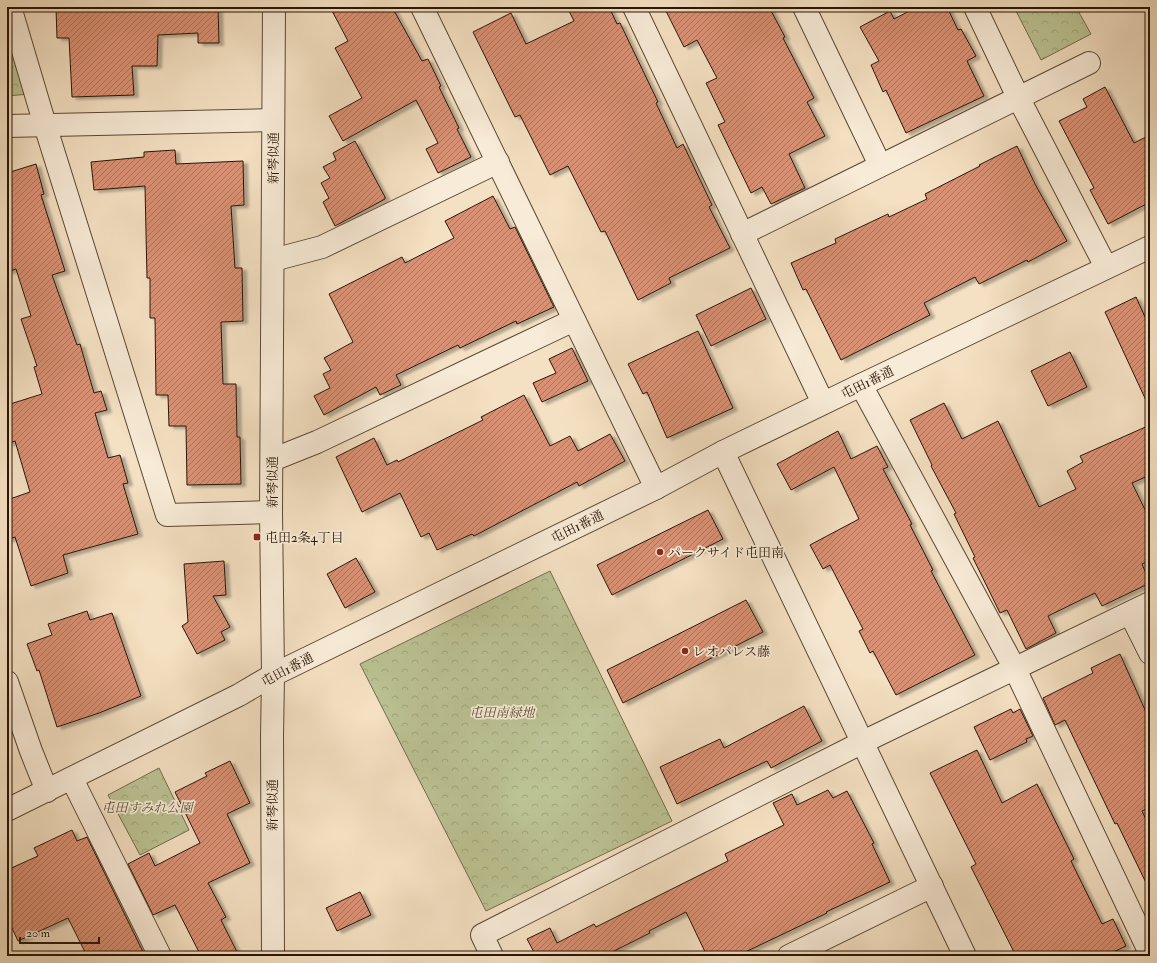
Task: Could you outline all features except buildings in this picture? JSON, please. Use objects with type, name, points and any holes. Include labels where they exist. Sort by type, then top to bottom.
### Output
[{"type":"street","points":[[10,7],[45,125],[167,516],[271,512]]},
{"type":"street","name":"新琴似通","points":[[273,956],[273,675],[271,512],[274,7]]},
{"type":"street","points":[[422,7],[656,488]]},
{"type":"street","points":[[634,7],[823,403]]},
{"type":"street","points":[[804,7],[880,165]]},
{"type":"street","points":[[975,7],[1018,97],[1106,267]]},
{"type":"street","points":[[742,234],[1089,63]]},
{"type":"street","points":[[7,126],[273,120]]},
{"type":"street","points":[[273,260],[322,247],[498,162]]},
{"type":"street","name":"屯田1番通","points":[[7,810],[239,695],[273,675],[656,488],[723,452],[823,403],[1106,267],[1148,252]]},
{"type":"street","points":[[272,460],[317,442],[574,320]]},
{"type":"street","points":[[861,385],[1015,669],[1150,953]]},
{"type":"street","points":[[723,452],[965,956]]},
{"type":"street","points":[[492,956],[482,935],[863,742],[1150,603]]},
{"type":"street","points":[[1130,612],[1150,653]]},
{"type":"street","points":[[7,682],[46,791]]},
{"type":"street","points":[[72,779],[160,956]]},
{"type":"street","points":[[789,956],[932,886]]},
{"type":"green space","points":[[1014,7],[1076,7],[1091,34],[1041,60]]},
{"type":"green space","points":[[7,22],[29,94],[7,96]]},
{"type":"green space","name":"屯田南緑地","points":[[550,571],[672,821],[486,911],[360,664]]},
{"type":"green space","name":"屯田すみれ公園","points":[[159,768],[189,830],[140,855],[108,795]]},
{"type":"place","name":"屯田2条4丁目","points":[[257,537]]},
{"type":"place","name":"パークサイド屯田南","points":[[660,552]]},
{"type":"place","name":"レオパレス藤","points":[[685,651]]}]
